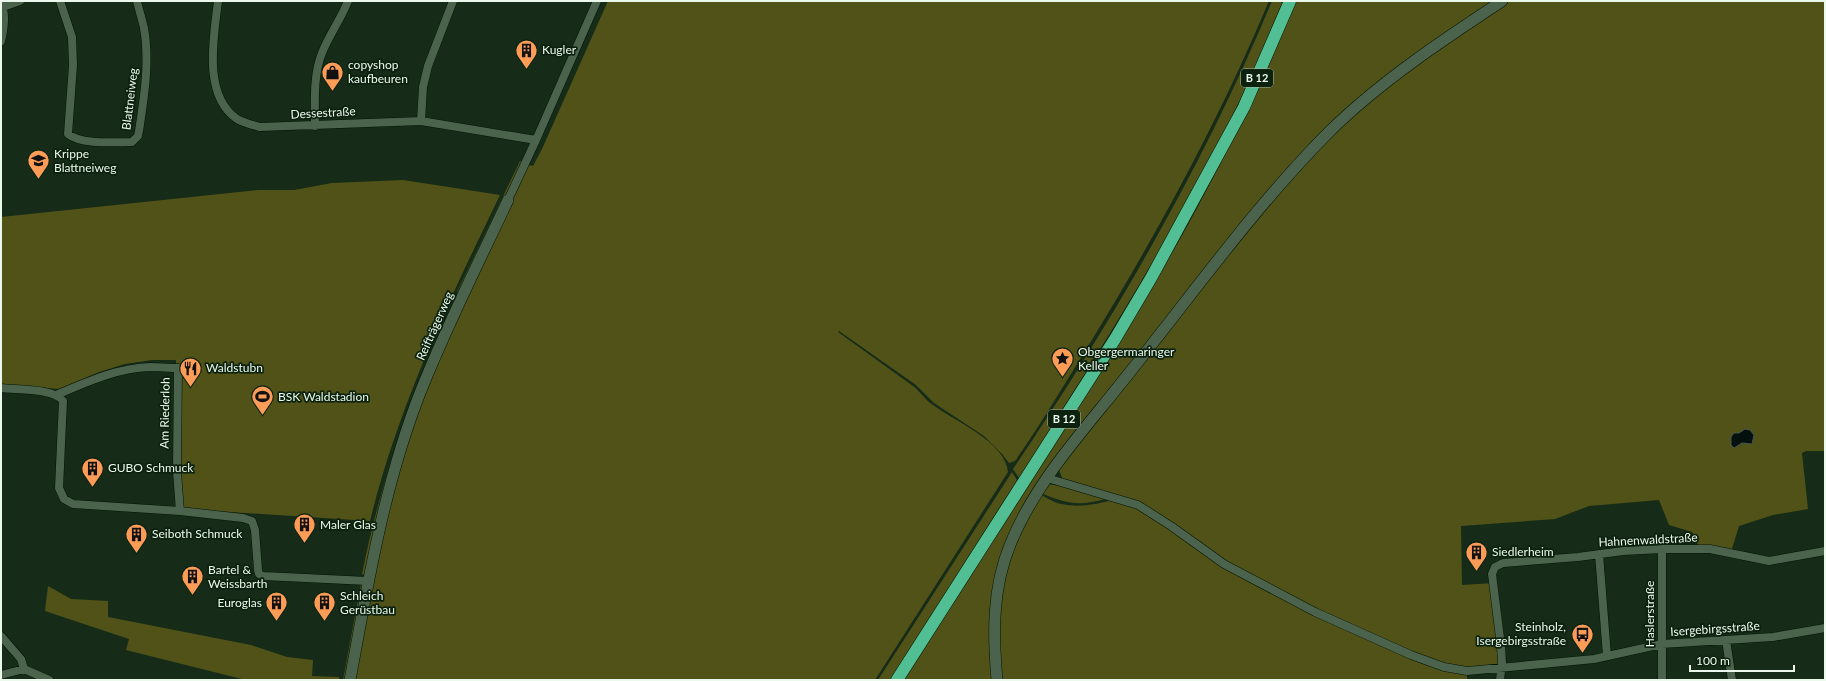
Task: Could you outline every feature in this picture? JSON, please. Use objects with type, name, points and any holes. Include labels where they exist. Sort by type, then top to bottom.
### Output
[{"type":"highway","name":"B 12","points":[[897,680],[1115,339],[1151,278],[1244,107],[1290,1]]},
{"type":"main road","points":[[997,680],[993,640],[994,622],[1000,575],[1009,547],[1025,512],[1074,442],[1237,237],[1302,161],[1332,129],[1375,91],[1502,1]]},
{"type":"main road","name":"Reifträgerweg","points":[[350,680],[368,581],[387,497],[420,394],[441,343],[508,200]]},
{"type":"street","points":[[1,41],[3,30],[2,5],[20,1]]},
{"type":"street","name":"Blattneiweg","points":[[60,1],[72,37],[68,134],[74,139],[84,141],[132,142],[138,136],[139,132],[146,83],[147,56],[144,29],[137,1]]},
{"type":"street","name":"Dessestraße","points":[[218,1],[212,68],[216,89],[225,106],[236,118],[260,127],[421,121],[536,140]]},
{"type":"street","points":[[315,126],[318,66],[328,39],[342,15],[348,1]]},
{"type":"street","points":[[421,121],[423,86],[428,66],[453,1]]},
{"type":"street","name":"Reifträgerweg","points":[[508,200],[597,1]]},
{"type":"street","name":"Am Riederloh","points":[[56,395],[100,376],[124,370],[150,367],[178,368],[177,472],[180,511]]},
{"type":"street","points":[[1,388],[47,392],[56,395],[63,401],[59,488],[64,499],[74,504],[180,511],[243,518],[252,521],[255,530],[259,574],[263,576],[368,581]]},
{"type":"street","name":"Isergebirgsstraße","points":[[1048,478],[1138,505],[1224,564],[1315,612],[1411,656],[1444,667],[1467,671],[1501,669],[1607,656],[1662,644],[1773,636],[1825,628]]},
{"type":"street","name":"Haslerstraße","points":[[1662,549],[1662,680]]},
{"type":"street","name":"Hahnenwaldstraße","points":[[1501,669],[1501,646],[1492,574],[1494,567],[1503,563],[1599,554],[1623,550],[1710,549],[1769,561],[1825,551]]},
{"type":"street","points":[[1599,554],[1607,656]]},
{"type":"street","points":[[1,636],[22,659],[24,669]]},
{"type":"street","points":[[1726,640],[1732,680]]},
{"type":"street","points":[[4,676],[24,669],[49,680]]},
{"type":"street","points":[[1500,680],[1501,669]]},
{"type":"shaded area","points":[[608,1],[1269,1],[1230,88],[1165,215],[1093,338],[1045,416],[1015,461],[1009,463],[984,436],[934,403],[916,385],[839,331],[838,332],[913,386],[930,403],[978,433],[989,442],[1005,461],[1008,472],[875,680],[354,680],[390,498],[424,394],[469,289],[528,165],[533,166],[542,149]]},
{"type":"shaded area","points":[[1272,1],[1283,1],[1244,91],[1214,152],[1134,294],[1019,478],[1013,469],[1086,357],[1121,300],[1154,241],[1217,123]]},
{"type":"shaded area","points":[[1296,1],[1496,1],[1400,66],[1330,127],[1299,158],[1170,314],[1033,490],[1006,545],[997,574],[991,606],[990,638],[996,641],[999,602],[1007,564],[1013,546],[1029,511],[1039,494],[1059,503],[1075,506],[1113,500],[1114,496],[1063,480],[1058,468],[1277,193],[1302,163],[1325,140],[1374,96],[1426,56],[1508,1],[1825,1],[1825,451],[1806,451],[1802,453],[1808,509],[1773,515],[1739,526],[1731,552],[1710,547],[1699,547],[1692,532],[1669,525],[1659,500],[1589,506],[1555,519],[1461,526],[1462,585],[1493,583],[1502,663],[1501,669],[1467,671],[1467,680],[904,680],[1062,433],[1165,266],[1219,167],[1259,85]],"holes":[[[1745,429],[1750,430],[1754,435],[1752,444],[1742,443],[1734,448],[1731,445],[1731,437],[1734,433],[1739,433]]]},
{"type":"shaded area","points":[[520,161],[522,162],[460,293],[457,292]]},
{"type":"shaded area","points":[[403,180],[500,195],[444,314],[410,395],[395,437],[370,521],[183,509],[180,493],[176,360],[152,360],[125,364],[99,372],[59,389],[1,384],[1,217],[258,190],[294,190],[332,183]]},
{"type":"shaded area","points":[[435,342],[437,343],[365,575],[362,574],[368,544],[392,456],[412,399]]},
{"type":"shaded area","points":[[1745,429],[1750,430],[1754,435],[1752,444],[1742,443],[1734,448],[1731,445],[1731,437],[1734,433],[1739,433]]},
{"type":"shaded area","points":[[1012,472],[1017,480],[890,680],[878,680]]},
{"type":"shaded area","points":[[1047,484],[1068,487],[1106,499],[1089,503],[1074,503],[1059,500],[1043,494]]},
{"type":"shaded area","points":[[361,584],[363,585],[346,680],[343,680]]},
{"type":"shaded area","points":[[48,586],[71,599],[108,601],[108,617],[251,645],[287,657],[313,660],[312,676],[339,677],[339,680],[246,680],[126,650],[129,639],[45,611]]},
{"type":"place","name":"Kugler","points":[[526,70]]},
{"type":"place","name":"copyshop kaufbeuren","points":[[333,92]]},
{"type":"place","name":"Krippe Blattneiweg","points":[[38,180]]},
{"type":"place","name":"Obgergermaringer Keller","points":[[1063,378]]},
{"type":"place","name":"Waldstubn","points":[[190,388]]},
{"type":"place","name":"BSK Waldstadion","points":[[262,416]]},
{"type":"place","name":"GUBO Schmuck","points":[[93,488]]},
{"type":"place","name":"Maler Glas","points":[[304,544]]},
{"type":"place","name":"Seiboth Schmuck","points":[[137,554]]},
{"type":"place","name":"Siedlerheim","points":[[1477,572]]},
{"type":"place","name":"Bartel & Weissbarth","points":[[192,596]]},
{"type":"place","name":"Euroglas","points":[[277,622]]},
{"type":"place","name":"Schleich Gerüstbau","points":[[324,622]]},
{"type":"place","name":"Steinholz, Isergebirgsstraße","points":[[1582,654]]}]
